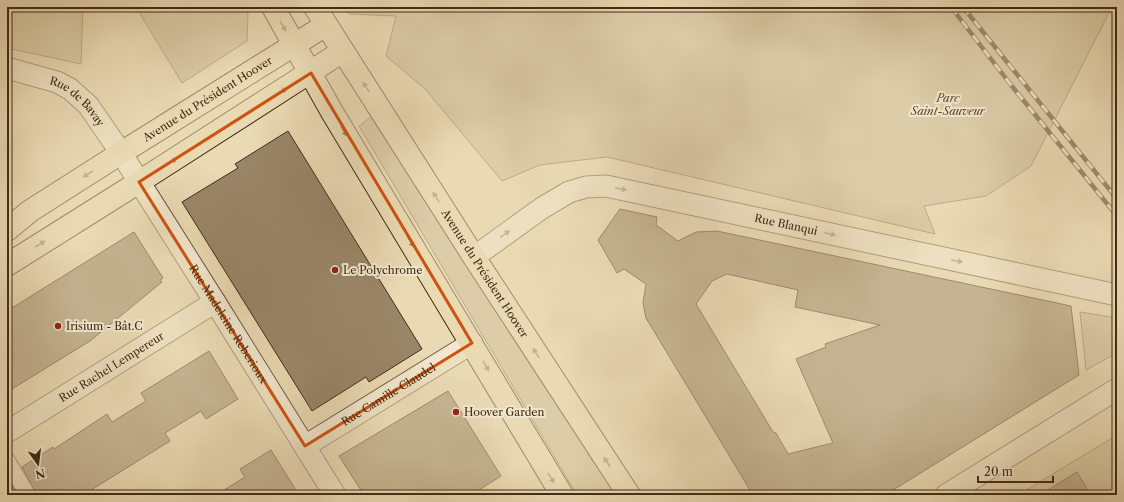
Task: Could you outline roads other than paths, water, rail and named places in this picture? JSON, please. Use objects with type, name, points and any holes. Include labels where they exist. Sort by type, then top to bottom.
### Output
[{"type":"main road","points":[[272,7],[562,495]]},
{"type":"main road","points":[[7,265],[311,73],[327,26]]},
{"type":"main road","name":"Avenue du Président Hoover","points":[[7,230],[30,212],[121,153],[294,44],[327,26],[474,257],[629,495]]},
{"type":"street","name":"Rue de Bavay","points":[[11,72],[57,82],[82,98],[121,153]]},
{"type":"street","name":"Rue Madeleine Reberioux","points":[[121,153],[335,495]]},
{"type":"street","name":"Rue Blanqui","points":[[474,257],[542,208],[569,192],[586,187],[606,186],[1117,295]]},
{"type":"street","name":"Rue Rachel Lempereur","points":[[7,432],[215,302]]},
{"type":"street","name":"Rue Camille Claudel","points":[[305,446],[472,343]]},
{"type":"street","points":[[946,495],[1117,389]]},
{"type":"street","points":[[7,460],[28,495]]},
{"type":"railway","points":[[951,7],[1011,85],[1117,216]]},
{"type":"railway","points":[[963,7],[1117,199]]},
{"type":"place","name":"Le Polychrome","points":[[335,270]]},
{"type":"place","name":"Irisium - Bât.C","points":[[58,326]]},
{"type":"place","name":"Hoover Garden","points":[[456,412]]},
{"type":"park label","name":"Parc Saint-Sauveur","points":[[948,104]]}]
